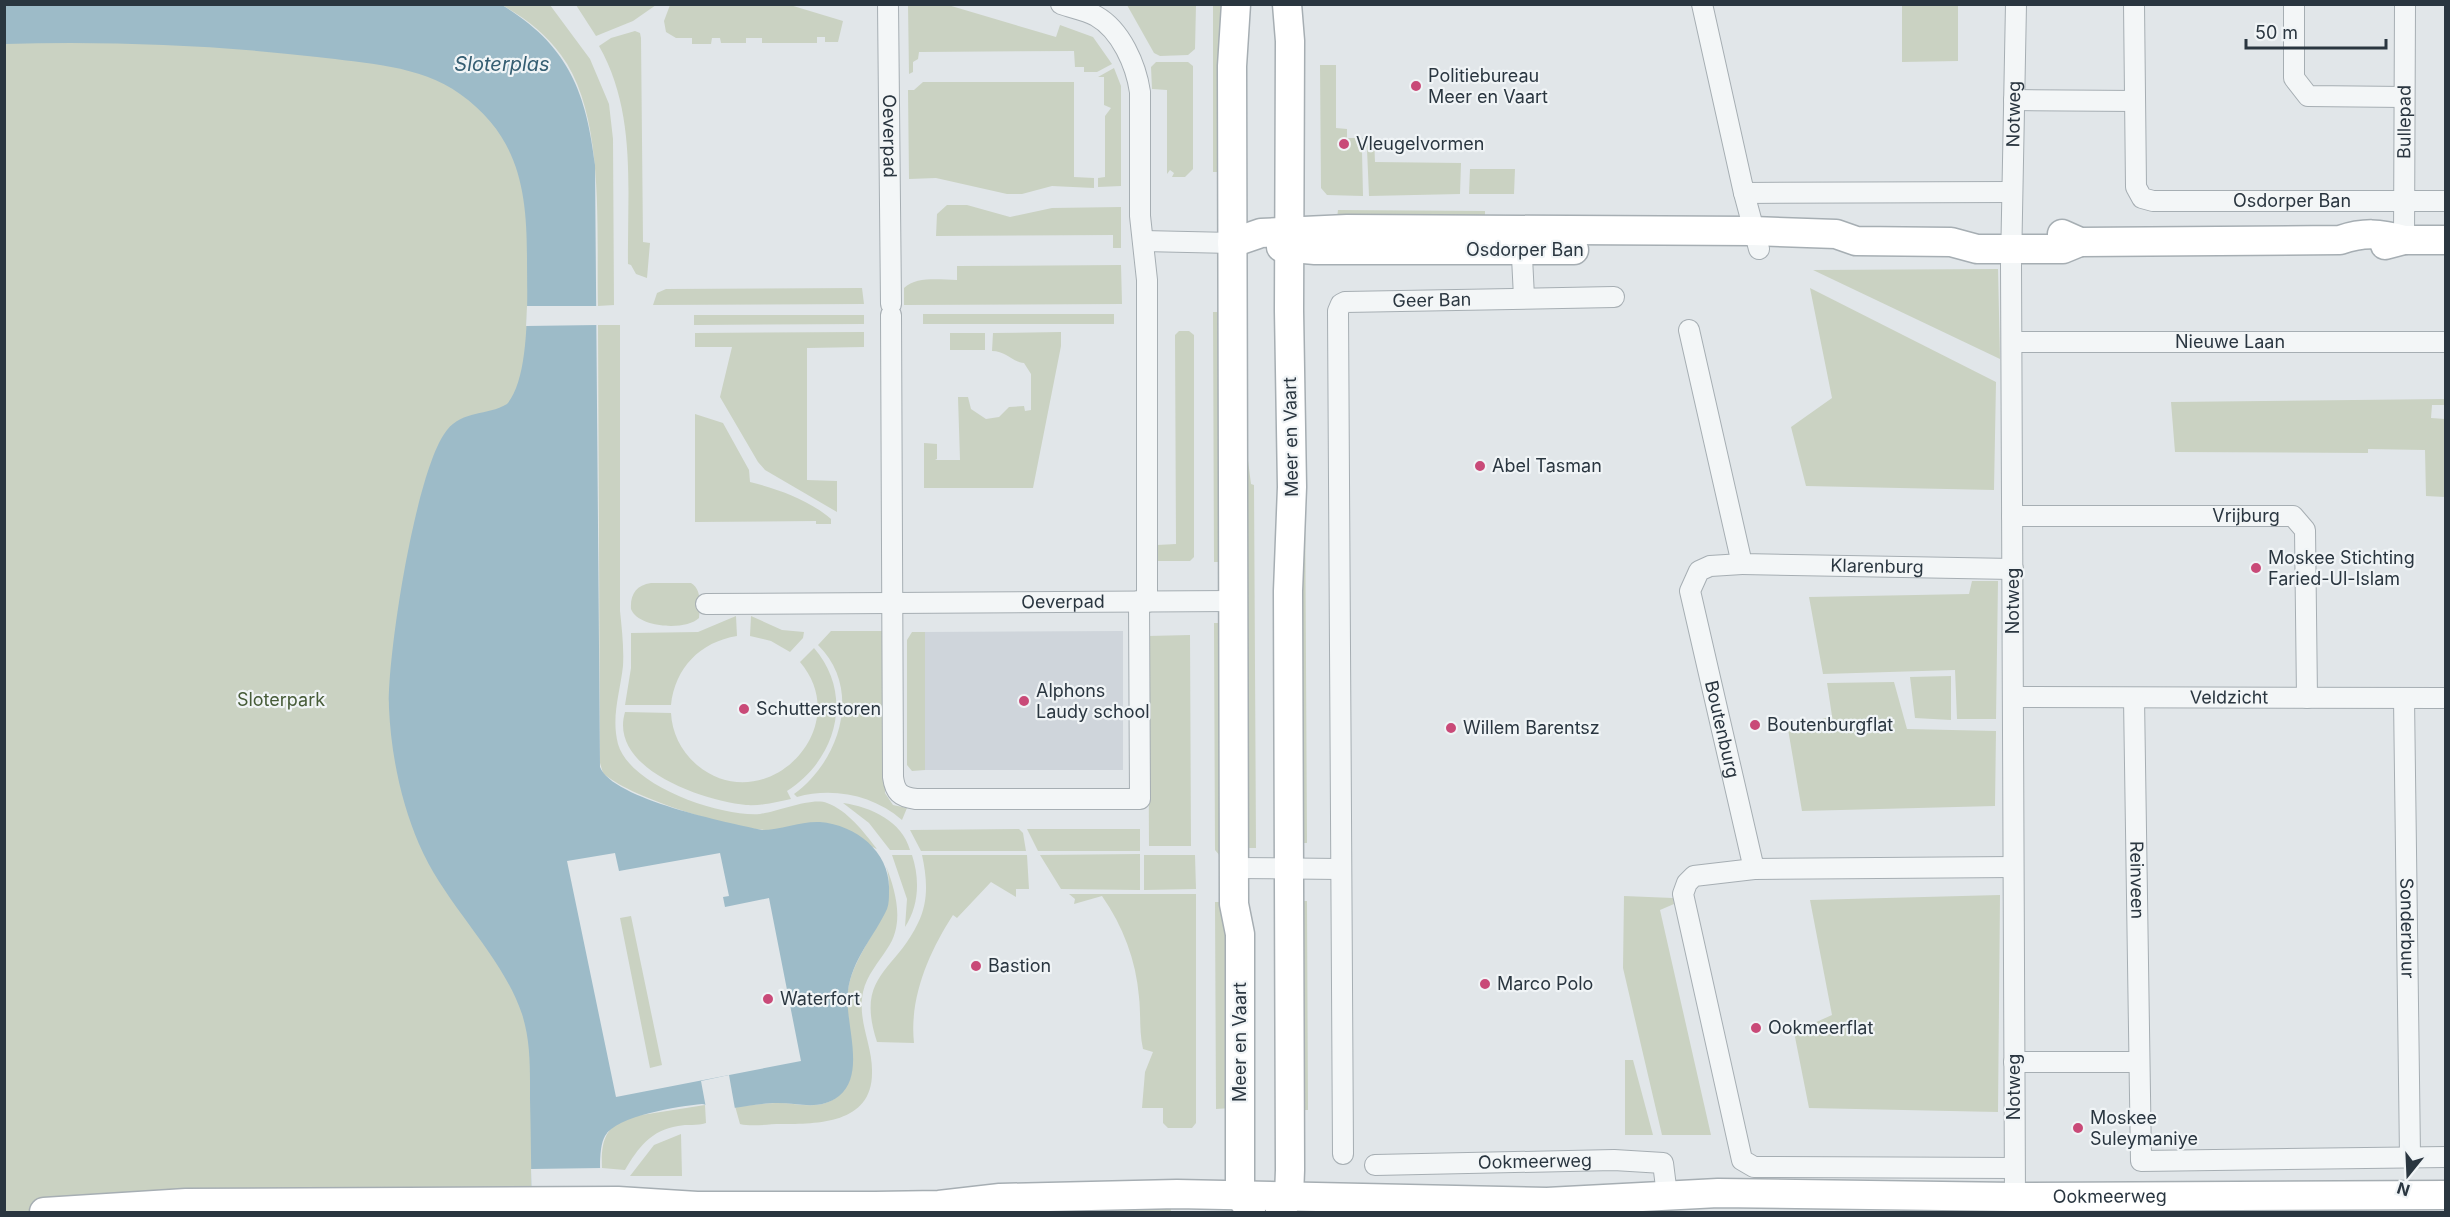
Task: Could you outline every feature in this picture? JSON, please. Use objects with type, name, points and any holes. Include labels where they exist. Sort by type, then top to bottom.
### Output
[{"type":"main road","name":"Meer en Vaart","points":[[1236,4],[1232,66],[1234,904],[1240,934],[1246,1204]]},
{"type":"main road","name":"Meer en Vaart","points":[[1284,1205],[1289,869],[1288,591],[1292,507],[1290,41],[1287,4]]},
{"type":"main road","name":"Osdorper Ban","points":[[1232,243],[1290,239],[1756,240],[1837,248],[1857,241],[1951,242],[1976,231],[2012,240],[2061,234],[2080,242],[2340,240],[2359,233],[2381,233],[2404,240],[2445,240]]},
{"type":"main road","name":"Ookmeerweg","points":[[44,1212],[186,1203],[602,1201],[697,1206],[875,1206],[939,1205],[1000,1198],[1284,1205],[1556,1202],[1666,1204],[1718,1193],[2015,1197],[2445,1195]]},
{"type":"street","name":"Oeverpad","points":[[888,4],[893,777],[895,789],[899,795],[916,799],[1140,799],[1143,602]]},
{"type":"street","points":[[1060,4],[1095,10],[1114,33],[1137,73],[1143,241],[1147,280],[1143,602]]},
{"type":"street","points":[[1702,4],[1756,240]]},
{"type":"street","name":"Notweg","points":[[2015,1197],[2012,192],[2016,4]]},
{"type":"street","points":[[2014,100],[2135,101],[2134,4]]},
{"type":"street","points":[[2294,4],[2294,78],[2308,96],[2404,97]]},
{"type":"street","name":"Bullepad","points":[[2404,4],[2404,240]]},
{"type":"street","name":"Osdorper Ban","points":[[2135,101],[2136,187],[2142,198],[2153,201],[2445,201]]},
{"type":"street","points":[[1744,192],[1761,195],[2012,192]]},
{"type":"street","points":[[1143,241],[1232,243]]},
{"type":"street","points":[[1521,241],[1524,297]]},
{"type":"street","name":"Geer Ban","points":[[1340,869],[1341,571],[1338,311],[1341,304],[1345,302],[1524,297],[1614,297]]},
{"type":"street","points":[[1689,330],[1742,564]]},
{"type":"street","name":"Nieuwe Laan","points":[[2012,342],[2445,342]]},
{"type":"street","name":"Vrijburg","points":[[2012,516],[2293,516],[2305,530],[2307,698]]},
{"type":"street","name":"Klarenburg","points":[[1690,591],[1699,571],[1710,566],[1742,564],[2013,569]]},
{"type":"street","name":"Boutenburg","points":[[1690,591],[1754,868]]},
{"type":"street","name":"Oeverpad","points":[[706,604],[1233,601]]},
{"type":"street","name":"Veldzicht","points":[[2013,697],[2445,698]]},
{"type":"street","name":"Reinveen","points":[[2134,698],[2141,1161]]},
{"type":"street","name":"Sonderbuur","points":[[2404,699],[2410,1156]]},
{"type":"street","points":[[2013,867],[1754,868],[1694,876],[1687,883],[1683,894],[1742,1160],[1754,1167],[2014,1168]]},
{"type":"street","points":[[1234,868],[1340,869],[1342,1154]]},
{"type":"street","points":[[2014,1062],[2139,1062]]},
{"type":"street","name":"Ookmeerweg","points":[[2141,1161],[2445,1156]]},
{"type":"street","name":"Ookmeerweg","points":[[1375,1165],[1614,1160],[1663,1163],[1666,1204]]},
{"type":"shaded area","name":"Alphons Laudy school","points":[[1123,631],[1123,770],[925,770],[925,632]]},
{"type":"green space","points":[[1902,4],[1958,5],[1958,61],[1902,62]]},
{"type":"green space","name":"Sloterpark","points":[[5,5],[417,5],[558,187],[557,1212],[5,1212]]},
{"type":"green space","points":[[502,5],[550,5],[590,59],[609,104],[613,139],[614,305],[598,306],[596,176],[585,109],[575,80],[561,55],[548,40],[527,21]]},
{"type":"green space","points":[[576,5],[656,5],[633,21],[596,36]]},
{"type":"green space","points":[[670,5],[790,5],[843,21],[838,42],[825,42],[825,37],[817,37],[817,43],[762,43],[762,38],[746,38],[746,43],[721,43],[720,38],[712,38],[711,44],[692,44],[692,38],[676,38],[666,32],[664,21]]},
{"type":"green space","points":[[908,5],[948,5],[1056,37],[1060,25],[1093,37],[1112,64],[1097,72],[1084,72],[1084,67],[1075,67],[1074,51],[919,52],[918,59],[913,62],[913,72],[909,74]]},
{"type":"green space","points":[[1127,5],[1196,5],[1195,49],[1188,55],[1160,56],[1154,53]]},
{"type":"green space","points":[[1213,5],[1227,5],[1220,172],[1213,172]]},
{"type":"green space","points":[[635,31],[640,33],[641,38],[643,242],[650,243],[647,278],[636,274],[628,264],[628,180],[625,125],[611,72],[599,46],[611,38]]},
{"type":"green space","points":[[1156,62],[1188,62],[1193,66],[1193,169],[1185,177],[1172,177],[1174,173],[1170,170],[1167,174],[1167,90],[1152,89],[1151,67]]},
{"type":"green space","points":[[1320,65],[1336,65],[1336,128],[1347,129],[1347,138],[1355,138],[1362,151],[1363,196],[1327,195],[1321,188]]},
{"type":"green space","points":[[1114,68],[1121,86],[1121,186],[1098,187],[1098,178],[1105,177],[1105,116],[1111,108],[1104,105],[1104,77],[1098,77]]},
{"type":"green space","points":[[923,82],[1074,82],[1074,177],[1094,178],[1094,188],[1052,186],[1022,194],[1007,194],[936,178],[909,179],[908,90],[914,90]]},
{"type":"green space","points":[[1362,138],[1374,138],[1375,162],[1461,163],[1460,194],[1369,196],[1367,149]]},
{"type":"green space","points":[[1470,169],[1515,169],[1514,194],[1469,194]]},
{"type":"green space","points":[[947,205],[967,205],[1010,217],[1052,208],[1121,207],[1121,248],[1113,248],[1113,235],[936,236],[937,214]]},
{"type":"green space","points":[[1338,210],[1485,211],[1485,222],[1337,218]]},
{"type":"green space","points":[[1121,265],[1122,304],[904,305],[904,288],[909,284],[922,280],[957,280],[957,266]]},
{"type":"green space","points":[[1998,269],[2000,359],[1813,270]]},
{"type":"green space","points":[[862,288],[864,304],[653,305],[657,293],[666,289]]},
{"type":"green space","points":[[1810,288],[1996,382],[1994,490],[1806,486],[1791,427],[1832,398]]},
{"type":"green space","points":[[1298,304],[1304,305],[1307,843],[1294,843]]},
{"type":"green space","points":[[1213,312],[1227,312],[1228,562],[1214,562]]},
{"type":"green space","points":[[923,314],[1114,314],[1114,324],[923,324]]},
{"type":"green space","points":[[694,315],[864,315],[864,324],[694,325]]},
{"type":"green space","points":[[598,325],[620,325],[620,611],[623,659],[615,724],[618,744],[626,759],[640,773],[678,796],[743,814],[760,814],[804,803],[827,803],[848,816],[877,849],[829,824],[814,823],[770,830],[754,829],[709,819],[658,802],[616,782],[603,773],[600,763]]},
{"type":"green space","points":[[1179,331],[1189,331],[1194,335],[1194,557],[1190,561],[1157,561],[1157,545],[1176,544],[1175,335]]},
{"type":"green space","points":[[864,332],[864,347],[807,348],[807,480],[837,481],[837,512],[765,470],[758,462],[720,397],[732,347],[695,347],[695,333]]},
{"type":"green space","points":[[1061,332],[1061,346],[1033,488],[924,488],[924,443],[937,444],[937,459],[935,460],[960,460],[958,397],[968,397],[971,409],[986,419],[999,417],[1009,407],[1024,406],[1025,411],[1031,410],[1031,374],[1024,363],[992,351],[993,333]]},
{"type":"green space","points":[[950,333],[985,333],[985,350],[950,350]]},
{"type":"green space","points":[[2445,399],[2445,405],[2432,405],[2431,418],[2445,419],[2445,497],[2426,496],[2425,450],[2368,449],[2368,453],[2175,452],[2171,402]]},
{"type":"green space","points":[[695,414],[723,423],[749,470],[750,482],[803,501],[831,519],[831,524],[816,524],[816,521],[695,522]]},
{"type":"green space","points":[[1245,437],[1251,484],[1254,485],[1256,848],[1248,848]]},
{"type":"green space","points":[[1972,581],[1998,581],[1996,719],[1957,719],[1955,670],[1823,674],[1809,597],[1969,594]]},
{"type":"green space","points":[[651,583],[691,583],[699,594],[699,618],[684,625],[663,626],[652,624],[635,615],[631,609],[633,595],[641,586]]},
{"type":"green space","points":[[736,616],[737,636],[712,644],[692,659],[678,679],[671,705],[625,705],[631,668],[631,633],[698,632]]},
{"type":"green space","points":[[751,616],[782,630],[804,632],[803,638],[790,652],[771,641],[750,636]]},
{"type":"green space","points":[[1214,623],[1229,623],[1221,857],[1215,850]]},
{"type":"green space","points":[[831,631],[884,631],[885,793],[893,805],[907,808],[902,820],[878,804],[852,795],[825,793],[797,797],[794,794],[810,780],[823,763],[834,744],[840,724],[842,703],[840,682],[832,663],[818,645]]},
{"type":"green space","points":[[912,632],[925,632],[925,770],[912,771],[907,765],[907,640]]},
{"type":"green space","points":[[1190,635],[1191,846],[1149,846],[1148,636]]},
{"type":"green space","points":[[814,648],[827,666],[834,686],[836,706],[834,726],[828,745],[818,762],[804,778],[787,791],[791,799],[769,804],[746,805],[707,797],[663,778],[645,765],[631,750],[624,732],[625,712],[671,713],[678,741],[697,765],[723,779],[749,782],[774,775],[795,760],[810,739],[817,714],[815,688],[800,662]]},
{"type":"green space","points":[[1951,676],[1951,720],[1915,718],[1910,677]]},
{"type":"green space","points":[[1894,682],[1907,729],[1996,731],[1995,806],[1802,811],[1788,729],[1832,716],[1827,683]]},
{"type":"green space","points":[[843,803],[874,812],[893,823],[906,840],[910,850],[890,850],[869,823]]},
{"type":"green space","points":[[1019,829],[1023,833],[1026,851],[921,851],[910,830]]},
{"type":"green space","points":[[1027,829],[1140,829],[1140,851],[1038,851]]},
{"type":"green space","points":[[1140,854],[1140,890],[1061,889],[1040,855]]},
{"type":"green space","points":[[892,855],[912,855],[915,864],[917,892],[910,919],[905,927],[907,899]]},
{"type":"green space","points":[[922,855],[1027,855],[1029,889],[1016,889],[1016,897],[991,882],[957,918],[953,915],[936,944],[918,992],[913,1026],[914,1043],[877,1042],[871,1002],[874,988],[909,939],[922,915],[926,889]]},
{"type":"green space","points":[[1144,855],[1195,855],[1196,889],[1144,890]]},
{"type":"green space","points":[[886,866],[893,886],[897,919],[893,939],[870,975],[863,992],[863,1023],[872,1063],[870,1090],[853,1112],[840,1118],[810,1123],[740,1124],[735,1106],[776,1103],[823,1104],[838,1096],[848,1084],[852,1060],[847,1007],[848,990],[852,974],[882,914],[887,899],[889,883]]},
{"type":"green space","points":[[1069,894],[1196,894],[1196,1123],[1192,1128],[1168,1128],[1163,1123],[1163,1108],[1142,1108],[1145,1072],[1153,1052],[1143,1049],[1140,1004],[1132,957],[1116,919],[1102,896],[1074,904],[1075,899]]},
{"type":"green space","points":[[2000,895],[1998,1112],[1809,1108],[1794,1032],[1832,1015],[1810,900]]},
{"type":"green space","points":[[1624,896],[1673,898],[1674,904],[1660,910],[1711,1135],[1662,1135],[1623,968]]},
{"type":"green space","points":[[1294,901],[1307,901],[1308,1110],[1296,1110]]},
{"type":"green space","points":[[1215,902],[1229,902],[1231,1108],[1216,1109]]},
{"type":"green space","points":[[631,916],[662,1065],[650,1068],[620,918]]},
{"type":"green space","points":[[1625,1060],[1633,1060],[1653,1135],[1625,1135]]},
{"type":"green space","points":[[705,1105],[706,1123],[678,1126],[660,1131],[640,1147],[625,1170],[602,1168],[602,1151],[606,1137],[609,1131],[621,1121],[629,1117]]},
{"type":"green space","points":[[681,1134],[682,1176],[630,1176],[654,1145]]},
{"type":"green space","points":[[1171,1200],[1171,1212],[893,1212]]},
{"type":"water","name":"Sloterplas","points":[[4,5],[502,5],[525,20],[558,54],[579,92],[586,114],[595,165],[600,767],[609,779],[626,789],[673,808],[762,830],[813,822],[834,824],[859,835],[878,853],[888,877],[888,905],[850,979],[848,1003],[852,1074],[847,1086],[839,1096],[832,1101],[817,1105],[771,1103],[719,1109],[702,1104],[649,1113],[634,1118],[611,1129],[602,1143],[600,1162],[602,1212],[532,1212],[529,1056],[522,1014],[501,970],[443,888],[419,844],[407,812],[398,777],[389,708],[398,607],[414,521],[436,451],[447,430],[460,419],[507,404],[515,391],[524,355],[527,292],[525,210],[516,167],[495,128],[480,110],[444,84],[410,71],[391,67],[278,53],[200,47],[83,43],[5,44]],"holes":[[[615,853],[619,871],[720,853],[729,896],[723,897],[725,907],[769,898],[801,1061],[616,1097],[567,861]]]},
{"type":"pier","points":[[527,306],[598,306],[598,325],[526,326]]},
{"type":"pier","points":[[729,1075],[735,1109],[713,1112],[706,1108],[701,1081]]},
{"type":"pier","points":[[602,1168],[602,1212],[532,1212],[531,1169]]},
{"type":"place","name":"Politiebureau Meer en Vaart","points":[[1416,86]]},
{"type":"place","name":"Vleugelvormen","points":[[1344,144]]},
{"type":"place","name":"Abel Tasman","points":[[1480,466]]},
{"type":"place","name":"Moskee Stichting Faried-Ul-Islam","points":[[2256,568]]},
{"type":"place","name":"Alphons Laudy school","points":[[1024,701]]},
{"type":"place","name":"Schutterstoren","points":[[744,709]]},
{"type":"place","name":"Boutenburgflat","points":[[1755,725]]},
{"type":"place","name":"Willem Barentsz","points":[[1451,728]]},
{"type":"place","name":"Bastion","points":[[976,966]]},
{"type":"place","name":"Marco Polo","points":[[1485,984]]},
{"type":"place","name":"Waterfort","points":[[768,999]]},
{"type":"place","name":"Ookmeerflat","points":[[1756,1028]]},
{"type":"place","name":"Moskee Suleymaniye","points":[[2078,1128]]}]
